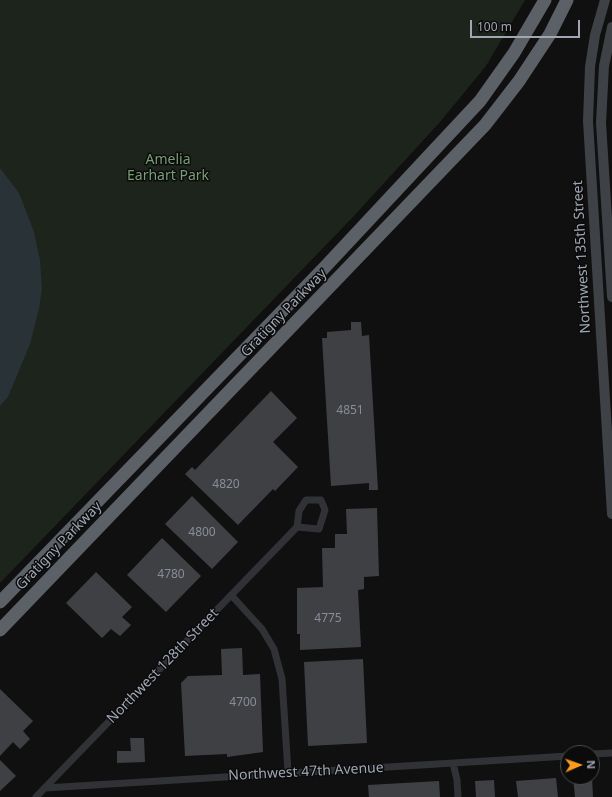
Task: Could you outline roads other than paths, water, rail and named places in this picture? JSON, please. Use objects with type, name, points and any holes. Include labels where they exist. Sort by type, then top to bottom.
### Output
[{"type":"highway","name":"Gratigny Parkway","points":[[0,602],[324,268],[480,101],[514,53],[545,0]]},
{"type":"highway","name":"Gratigny Parkway","points":[[0,630],[485,126],[519,81],[545,41],[567,0]]},
{"type":"main road","name":"Northwest 135th Street","points":[[605,0],[595,35],[588,86],[588,121],[612,514]]},
{"type":"main road","name":"Northwest 135th Street","points":[[612,27],[604,66],[601,123],[612,298]]},
{"type":"main road","points":[[598,299],[612,298]]},
{"type":"street","points":[[306,500],[321,500],[325,510],[319,529],[297,527],[299,511],[306,500]]},
{"type":"street","name":"Northwest 128th Street","points":[[36,797],[232,596],[297,527]]},
{"type":"street","points":[[232,596],[262,629],[274,649],[282,679],[288,772]]},
{"type":"street","points":[[600,754],[612,753]]},
{"type":"street","name":"Northwest 47th Avenue","points":[[45,788],[560,756]]},
{"type":"street","points":[[453,763],[457,780],[458,797]]},
{"type":"park label","name":"Amelia Earhart Park","points":[[168,168]]}]
